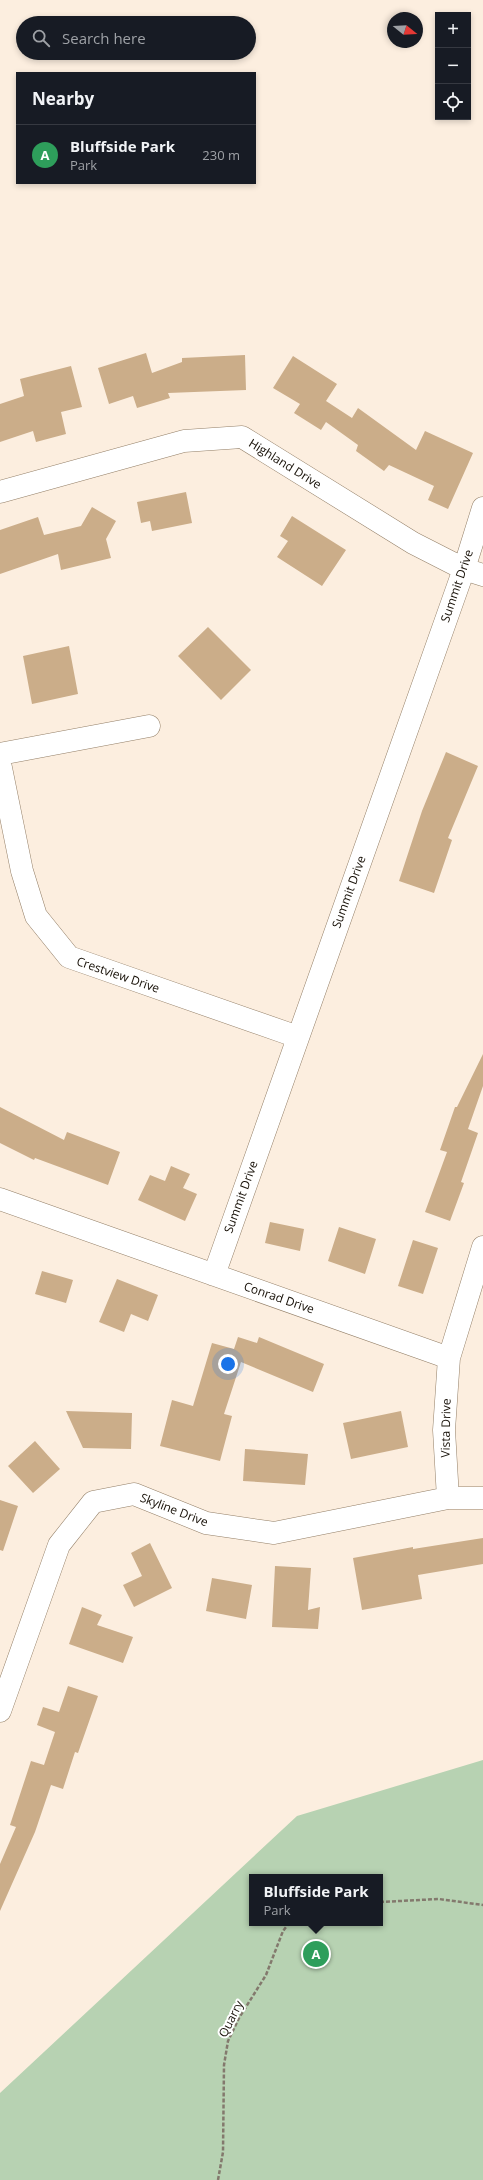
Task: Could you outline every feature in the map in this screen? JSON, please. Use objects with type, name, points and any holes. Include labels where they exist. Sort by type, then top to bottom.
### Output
[{"type":"street","name":"Highland Drive","points":[[0,492],[184,441],[242,437],[413,543],[473,572]]},
{"type":"street","name":"Summit Drive","points":[[214,1274],[298,1037],[473,572],[483,508]]},
{"type":"street","points":[[0,754],[149,726]]},
{"type":"street","name":"Crestview Drive","points":[[0,763],[22,870],[36,916],[68,957],[298,1037]]},
{"type":"street","name":"Conrad Drive","points":[[0,1199],[449,1358]]},
{"type":"street","points":[[449,1358],[483,1247]]},
{"type":"street","name":"Vista Drive","points":[[448,1498],[444,1430],[449,1358]]},
{"type":"street","name":"Skyline Drive","points":[[0,1711],[59,1545],[93,1502],[134,1494],[206,1523],[274,1533],[448,1498],[483,1498]]},
{"type":"path","points":[[383,1902],[439,1899],[483,1905]]},
{"type":"path","name":"Quarry","points":[[218,2180],[224,2152],[224,2065],[228,2041],[239,2018],[266,1976],[283,1931],[287,1926]]},
{"type":"green space","points":[[483,1760],[483,2180],[0,2180],[0,2093],[297,1816]]},
{"type":"building","points":[[146,353],[152,373],[182,362],[182,358],[245,355],[246,390],[168,393],[170,398],[137,408],[133,396],[109,404],[98,368]]},
{"type":"building","points":[[293,356],[337,384],[326,401],[352,418],[358,408],[416,450],[425,431],[473,453],[448,509],[428,500],[434,486],[389,465],[384,471],[356,451],[358,445],[326,422],[321,430],[294,413],[300,404],[273,388]]},
{"type":"building","points":[[71,366],[82,407],[61,412],[66,434],[36,442],[33,431],[0,442],[0,404],[24,396],[20,379]]},
{"type":"building","points":[[186,492],[192,523],[152,531],[150,521],[141,523],[137,502]]},
{"type":"building","points":[[92,507],[116,521],[106,539],[111,558],[61,570],[58,554],[0,574],[0,530],[38,517],[44,535],[81,526]]},
{"type":"building","points":[[292,516],[346,550],[322,586],[277,557],[288,541],[280,536]]},
{"type":"building","points":[[208,627],[251,670],[221,700],[178,656]]},
{"type":"building","points":[[69,646],[78,694],[32,704],[23,656]]},
{"type":"building","points":[[446,752],[478,766],[448,838],[452,840],[434,893],[399,881],[422,811]]},
{"type":"building","points":[[483,1054],[483,1086],[468,1129],[478,1133],[461,1182],[464,1183],[450,1221],[425,1212],[447,1152],[440,1150],[455,1107],[457,1107]]},
{"type":"building","points":[[0,1107],[64,1140],[67,1132],[120,1152],[108,1185],[35,1158],[34,1160],[0,1143]]},
{"type":"building","points":[[171,1166],[190,1174],[183,1188],[197,1194],[185,1221],[138,1200],[150,1175],[165,1181]]},
{"type":"building","points":[[270,1222],[304,1229],[300,1251],[265,1243]]},
{"type":"building","points":[[339,1227],[376,1239],[365,1274],[328,1261]]},
{"type":"building","points":[[413,1240],[438,1248],[423,1294],[398,1286]]},
{"type":"building","points":[[42,1271],[73,1280],[66,1303],[35,1294]]},
{"type":"building","points":[[117,1279],[158,1295],[148,1321],[131,1314],[124,1332],[99,1322]]},
{"type":"building","points":[[238,1337],[257,1343],[259,1337],[324,1364],[313,1392],[241,1362],[224,1414],[232,1416],[220,1461],[160,1446],[172,1400],[193,1406],[212,1343],[234,1349]]},
{"type":"building","points":[[66,1411],[132,1413],[131,1449],[83,1448]]},
{"type":"building","points":[[401,1411],[408,1447],[351,1459],[343,1423]]},
{"type":"building","points":[[35,1441],[60,1469],[33,1493],[8,1466]]},
{"type":"building","points":[[245,1449],[308,1454],[305,1485],[243,1481]]},
{"type":"building","points":[[0,1500],[18,1506],[3,1551],[0,1550]]},
{"type":"building","points":[[483,1538],[483,1564],[418,1575],[422,1599],[362,1610],[353,1558],[413,1547],[413,1549]]},
{"type":"building","points":[[150,1543],[172,1588],[134,1607],[123,1585],[142,1576],[131,1553]]},
{"type":"building","points":[[275,1566],[311,1568],[308,1610],[320,1607],[318,1629],[272,1627]]},
{"type":"building","points":[[212,1578],[252,1585],[246,1619],[206,1611]]},
{"type":"building","points":[[82,1607],[102,1615],[97,1625],[133,1637],[123,1663],[69,1644]]},
{"type":"building","points":[[68,1686],[98,1696],[78,1753],[75,1752],[63,1789],[51,1785],[35,1832],[0,1911],[0,1864],[16,1827],[10,1825],[31,1761],[44,1765],[55,1732],[37,1725],[43,1707],[59,1712]]},
{"type":"place","name":"Bluffside Park","points":[[316,1954]]}]
